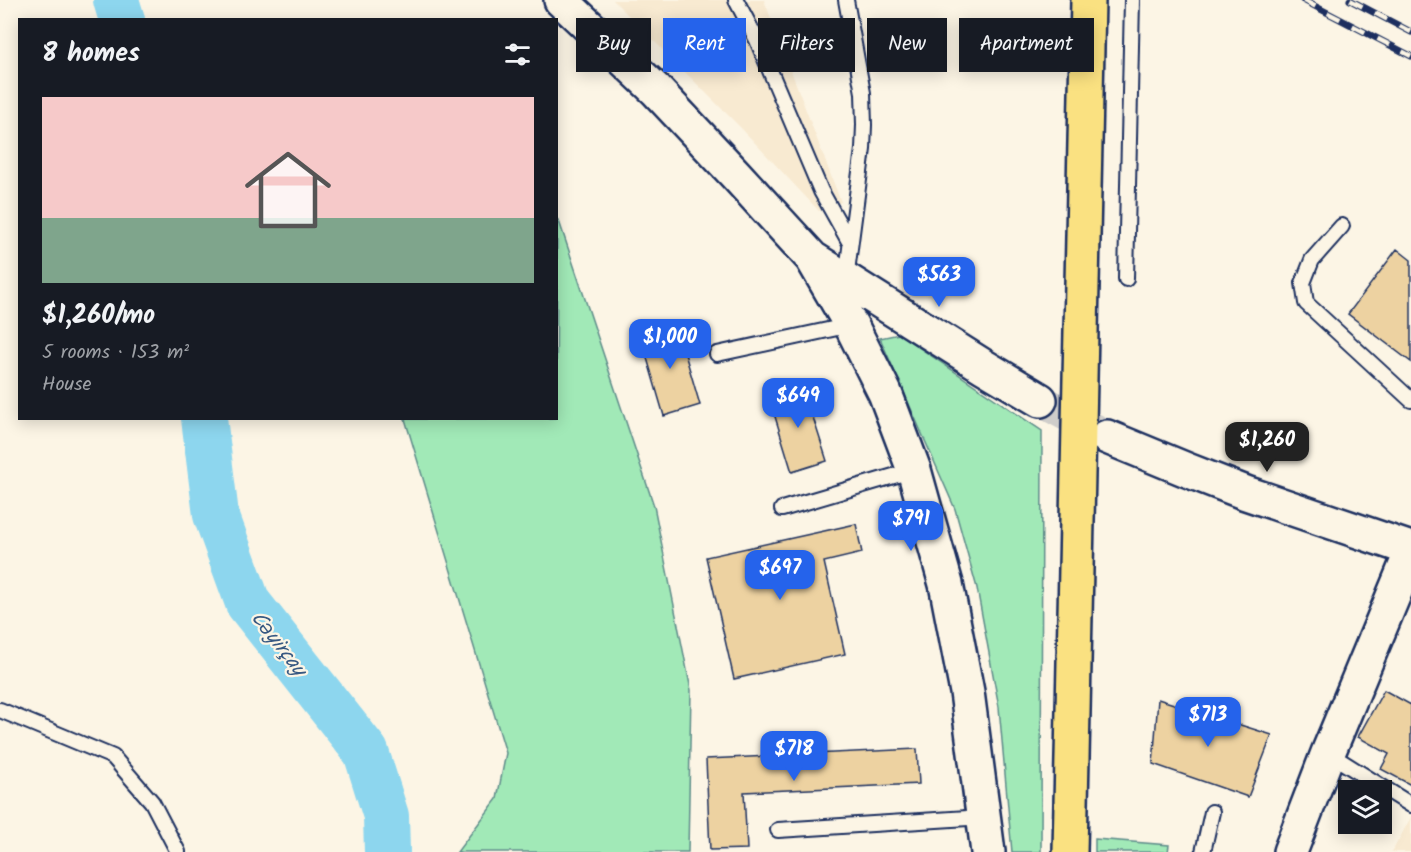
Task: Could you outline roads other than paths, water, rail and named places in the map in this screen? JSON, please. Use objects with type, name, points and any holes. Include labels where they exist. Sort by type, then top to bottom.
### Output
[{"type":"main road","points":[[561,0],[656,90],[812,258],[851,325],[885,393],[914,470],[946,585],[967,692],[988,852]]},
{"type":"main road","points":[[1070,852],[1088,0]]},
{"type":"main road","points":[[812,258],[1040,400]]},
{"type":"main road","points":[[1107,437],[1246,493],[1411,551],[1290,852]]},
{"type":"lane","points":[[736,0],[757,40],[821,191],[850,243]]},
{"type":"lane","points":[[846,0],[863,93],[864,125],[846,279]]},
{"type":"lane","points":[[1126,279],[1132,0]]},
{"type":"lane","points":[[1342,226],[1312,260],[1303,283],[1306,303],[1411,400]]},
{"type":"lane","points":[[717,354],[851,325]]},
{"type":"lane","points":[[782,509],[914,470]]},
{"type":"lane","points":[[0,710],[113,757],[152,802],[178,852]]},
{"type":"lane","points":[[1328,753],[1411,806]]},
{"type":"lane","points":[[1203,852],[1212,812]]},
{"type":"lane","points":[[778,830],[984,817]]},
{"type":"waterway","name":"Cəyirçay","points":[[116,0],[121,18]]},
{"type":"waterway","name":"Cəyirçay","points":[[204,420],[216,515],[248,603],[366,752],[386,816],[387,852]]},
{"type":"tunnel","points":[[1040,400],[1102,434]]},
{"type":"railway","points":[[1303,0],[1411,56]]},
{"type":"railway","points":[[1350,0],[1411,32]]}]
